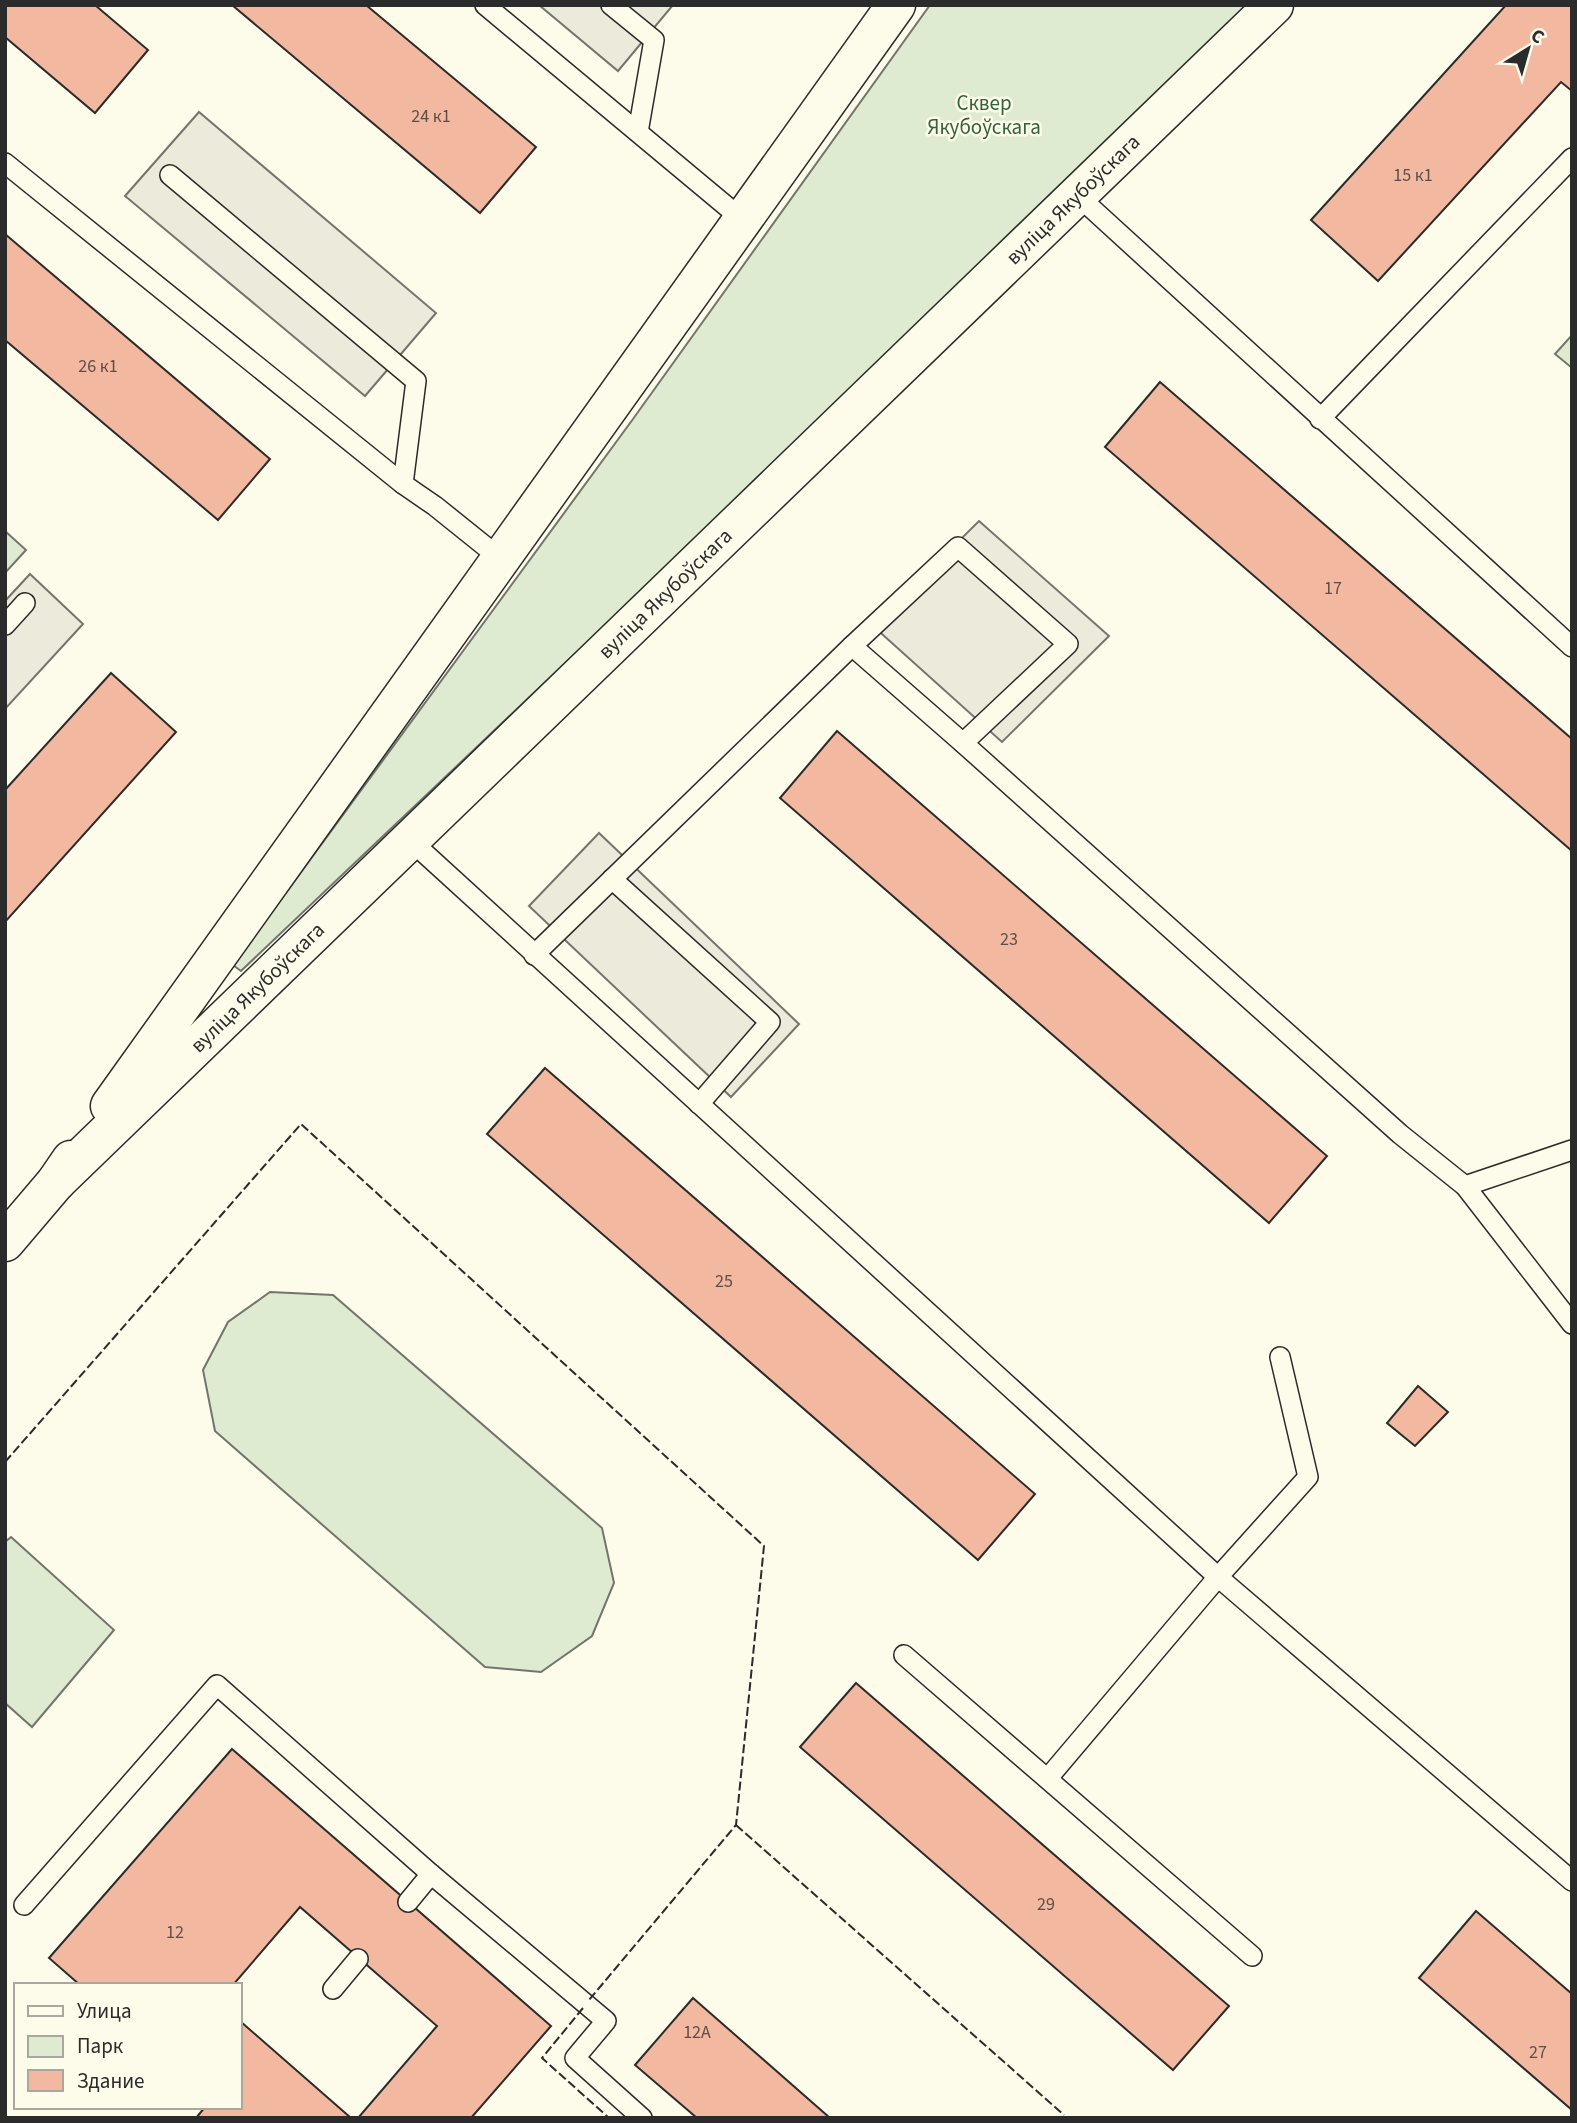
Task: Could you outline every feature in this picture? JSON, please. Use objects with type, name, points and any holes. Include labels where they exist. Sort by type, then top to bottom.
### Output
[{"type":"main road","name":"вуліца Якубоўскага","points":[[5,1242],[55,1182],[896,5]]},
{"type":"main road","name":"вуліца Якубоўскага","points":[[55,1182],[1274,5]]},
{"type":"lane","points":[[485,5],[743,220]]},
{"type":"lane","points":[[611,5],[654,40],[638,132]]},
{"type":"lane","points":[[1320,419],[1572,158]]},
{"type":"lane","points":[[5,163],[403,484],[501,559]]},
{"type":"lane","points":[[170,175],[416,381],[403,484]]},
{"type":"lane","points":[[1077,195],[1572,647]]},
{"type":"lane","points":[[534,955],[852,646],[958,547],[1068,644],[963,743]]},
{"type":"lane","points":[[5,625],[25,603]]},
{"type":"lane","points":[[852,646],[1390,1125],[1465,1186],[1572,1324]]},
{"type":"lane","points":[[410,840],[1218,1577],[1572,1881]]},
{"type":"lane","points":[[612,879],[770,1022],[699,1104]]},
{"type":"lane","points":[[1465,1186],[1572,1150]]},
{"type":"lane","points":[[1048,1778],[1218,1577],[1308,1477],[1280,1357]]},
{"type":"lane","points":[[904,1655],[1252,1956]]},
{"type":"lane","points":[[24,1905],[218,1685],[431,1874],[606,2021],[575,2058],[642,2118]]},
{"type":"lane","points":[[408,1902],[431,1874]]},
{"type":"lane","points":[[333,1989],[358,1959]]},
{"type":"green space","name":"Сквер Якубоўскага","points":[[930,5],[1258,5],[241,971],[233,965],[633,419]]},
{"type":"green space","points":[[1572,335],[1572,368],[1555,354]]},
{"type":"green space","points":[[5,531],[26,550],[5,573]]},
{"type":"green space","points":[[270,1292],[333,1295],[602,1528],[614,1583],[592,1636],[541,1672],[485,1667],[215,1431],[203,1370],[228,1322]]},
{"type":"green space","points":[[11,1537],[114,1630],[32,1727],[5,1703],[5,1542]]},
{"type":"shaded area","points":[[539,5],[673,5],[618,71]]},
{"type":"shaded area","points":[[199,112],[436,313],[365,396],[125,196]]},
{"type":"shaded area","points":[[979,521],[1109,636],[1002,742],[873,626]]},
{"type":"shaded area","points":[[30,574],[83,624],[5,709],[5,601]]},
{"type":"shaded area","points":[[599,833],[799,1024],[731,1097],[529,906]]},
{"type":"building","points":[[5,5],[95,5],[148,50],[95,113],[5,37]]},
{"type":"building","points":[[232,5],[366,5],[536,147],[480,213]]},
{"type":"building","points":[[1506,5],[1572,5],[1572,91],[1561,82],[1378,281],[1311,220]]},
{"type":"building","points":[[5,234],[270,459],[218,520],[5,340]]},
{"type":"building","points":[[1160,382],[1572,739],[1572,851],[1105,447]]},
{"type":"building","points":[[111,673],[176,732],[5,922],[5,790]]},
{"type":"building","points":[[837,731],[1327,1156],[1269,1223],[780,798]]},
{"type":"building","points":[[545,1068],[1035,1494],[978,1560],[487,1134]]},
{"type":"building","points":[[1418,1386],[1448,1412],[1415,1446],[1387,1423]]},
{"type":"building","points":[[856,1683],[1229,2006],[1173,2070],[800,1747]]},
{"type":"building","points":[[232,1749],[551,2026],[471,2118],[358,2118],[437,2026],[300,1907],[235,1983],[78,1983],[49,1958]]},
{"type":"building","points":[[1476,1911],[1572,1994],[1572,2110],[1419,1978]]},
{"type":"building","points":[[693,1998],[830,2118],[697,2118],[635,2065]]},
{"type":"building","points":[[242,2023],[351,2118],[196,2118],[203,2109],[242,2109]]},
{"type":"fence","points":[[5,1462],[301,1124],[764,1546],[736,1825],[589,2000]]},
{"type":"fence","points":[[736,1825],[1064,2115]]},
{"type":"fence","points":[[583,2008],[542,2058],[609,2118]]}]
